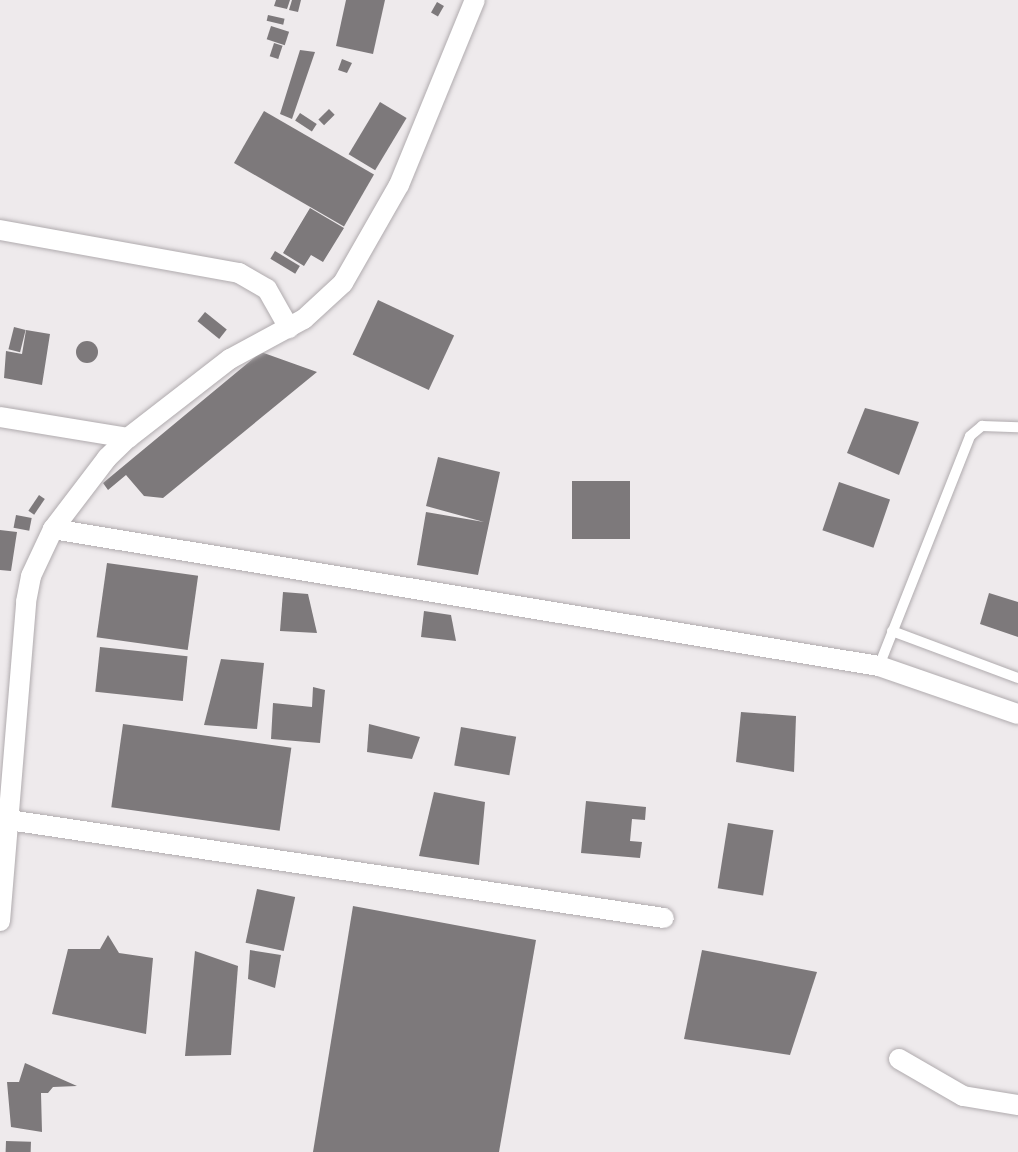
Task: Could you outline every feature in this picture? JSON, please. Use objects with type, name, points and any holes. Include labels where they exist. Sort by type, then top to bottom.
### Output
[{"type":"street","points":[[0,921],[26,602],[31,576],[53,529],[107,458],[128,438],[230,359],[289,328],[332,296],[376,229],[415,150],[475,0]]},
{"type":"street","points":[[0,230],[239,273],[267,289],[289,328]]},
{"type":"street","points":[[0,417],[128,438]]},
{"type":"street","points":[[53,529],[879,666],[1018,714]]},
{"type":"street","points":[[9,820],[664,918]]},
{"type":"street","points":[[899,1059],[963,1096],[1018,1105]]},
{"type":"lane","points":[[879,666],[970,436],[982,426],[1018,427]]},
{"type":"lane","points":[[892,631],[1018,678]]},
{"type":"building","points":[[276,0],[290,0],[287,9],[274,6]]},
{"type":"building","points":[[292,0],[301,0],[298,12],[289,10]]},
{"type":"building","points":[[346,0],[385,0],[373,54],[336,46]]},
{"type":"building","points":[[437,2],[444,6],[438,16],[431,12]]},
{"type":"building","points":[[268,15],[285,19],[283,25],[267,21]]},
{"type":"building","points":[[271,26],[289,32],[285,45],[267,39]]},
{"type":"building","points":[[274,43],[283,46],[278,59],[270,56]]},
{"type":"building","points":[[300,50],[315,52],[292,119],[280,114]]},
{"type":"building","points":[[342,59],[352,63],[347,73],[338,70]]},
{"type":"building","points":[[380,102],[407,118],[375,170],[349,154]]},
{"type":"building","points":[[329,109],[335,115],[324,125],[318,120]]},
{"type":"building","points":[[264,111],[374,174],[344,226],[234,163]]},
{"type":"building","points":[[300,113],[317,124],[312,131],[295,121]]},
{"type":"building","points":[[310,208],[344,228],[323,262],[311,255],[304,266],[283,253]]},
{"type":"building","points":[[275,251],[300,266],[295,274],[270,259]]},
{"type":"building","points":[[378,300],[454,335],[429,390],[353,354]]},
{"type":"building","points":[[205,312],[227,330],[219,339],[197,321]]},
{"type":"building","points":[[14,327],[26,330],[20,352],[8,349]]},
{"type":"building","points":[[26,330],[50,334],[42,385],[4,378],[6,351],[22,354]]},
{"type":"building","points":[[87,341],[95,344],[98,352],[95,360],[87,363],[79,360],[76,352],[79,344]]},
{"type":"building","points":[[261,352],[317,372],[163,498],[144,496],[126,475],[108,490],[103,483]]},
{"type":"building","points":[[865,408],[919,422],[899,475],[847,453]]},
{"type":"building","points":[[438,457],[500,472],[478,575],[417,565],[426,512],[484,522],[426,506]]},
{"type":"building","points":[[572,481],[630,481],[630,539],[572,539]]},
{"type":"building","points":[[839,482],[890,500],[873,548],[822,530]]},
{"type":"building","points":[[39,495],[45,499],[34,515],[28,511]]},
{"type":"building","points":[[16,515],[32,518],[29,531],[14,528]]},
{"type":"building","points":[[0,530],[17,532],[11,571],[0,570]]},
{"type":"building","points":[[107,563],[198,576],[188,650],[97,637]]},
{"type":"building","points":[[283,592],[308,594],[317,633],[280,631]]},
{"type":"building","points":[[989,593],[1018,602],[1018,637],[980,624]]},
{"type":"building","points":[[424,611],[451,615],[456,641],[421,637]]},
{"type":"building","points":[[100,647],[188,656],[183,701],[95,692]]},
{"type":"building","points":[[221,659],[264,663],[257,729],[204,725]]},
{"type":"building","points":[[313,687],[325,690],[320,743],[271,739],[273,703],[312,707]]},
{"type":"building","points":[[741,712],[796,716],[794,772],[736,762]]},
{"type":"building","points":[[123,724],[291,748],[280,831],[111,807]]},
{"type":"building","points":[[369,724],[420,737],[412,759],[367,752]]},
{"type":"building","points":[[461,727],[516,737],[509,775],[454,765]]},
{"type":"building","points":[[434,792],[485,802],[479,865],[419,856]]},
{"type":"building","points":[[586,801],[646,807],[645,820],[632,819],[630,841],[642,842],[640,858],[581,853]]},
{"type":"building","points":[[728,823],[773,830],[763,895],[718,888]]},
{"type":"building","points":[[257,889],[295,897],[284,951],[246,943]]},
{"type":"building","points":[[353,906],[536,940],[499,1152],[313,1152]]},
{"type":"building","points":[[108,935],[119,953],[153,958],[146,1034],[52,1014],[68,949],[100,949]]},
{"type":"building","points":[[250,950],[281,955],[275,988],[248,979]]},
{"type":"building","points":[[702,950],[817,972],[790,1055],[684,1039]]},
{"type":"building","points":[[195,951],[238,966],[231,1055],[185,1056]]},
{"type":"building","points":[[25,1063],[77,1086],[53,1087],[48,1093],[41,1093],[42,1132],[11,1127],[7,1082],[19,1082]]},
{"type":"building","points":[[6,1141],[31,1142],[31,1152],[6,1152]]}]
